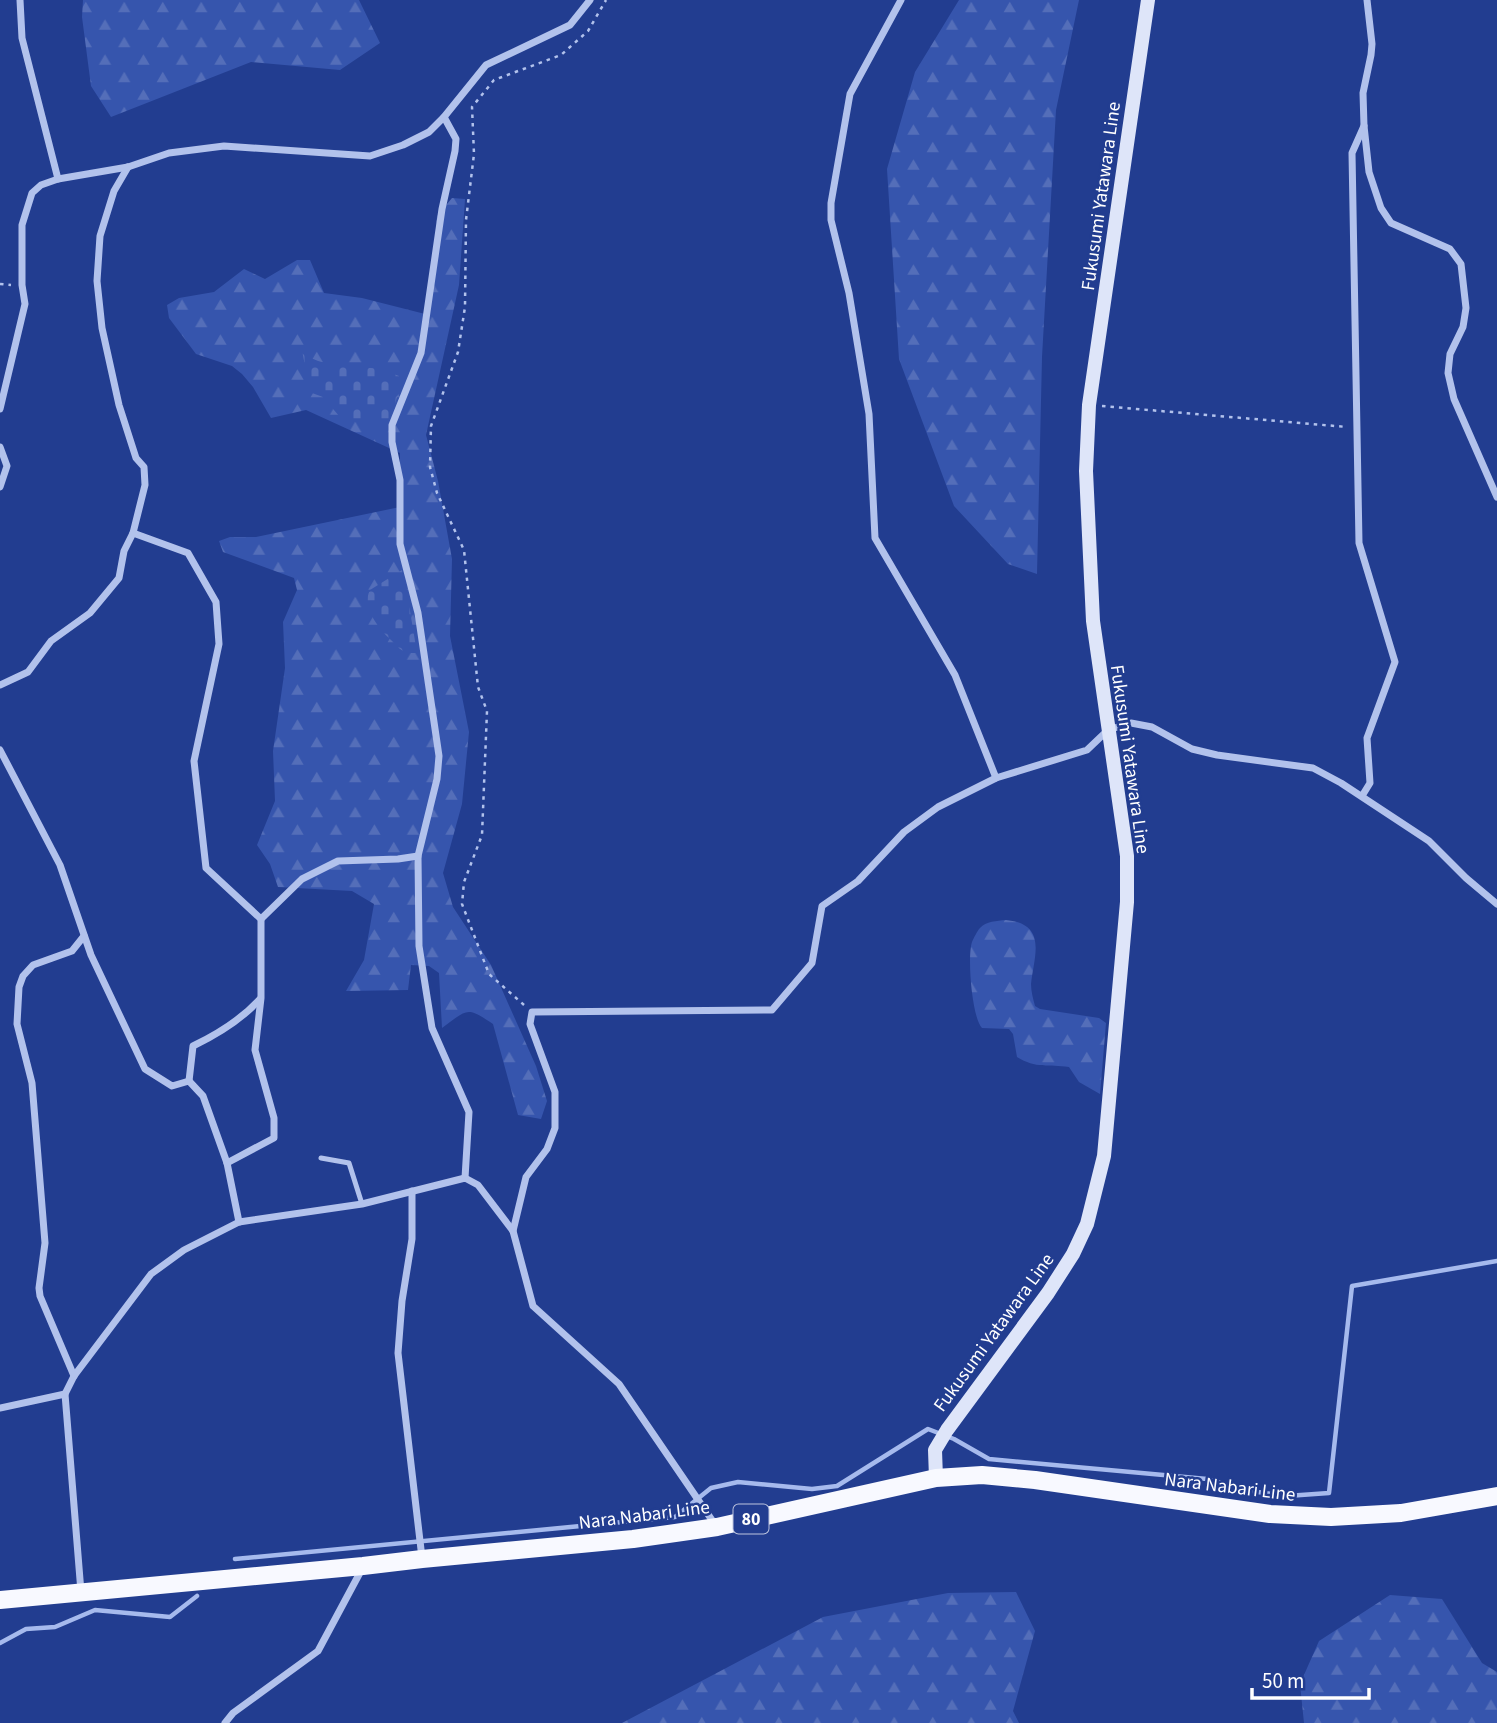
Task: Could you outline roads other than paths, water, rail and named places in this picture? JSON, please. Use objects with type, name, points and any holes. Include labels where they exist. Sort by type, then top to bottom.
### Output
[{"type":"main road","name":"Fukusumi Yatawara Line","points":[[936,1478],[935,1450],[944,1434],[1048,1293],[1073,1254],[1087,1224],[1104,1156],[1127,902],[1127,856],[1093,621],[1086,471],[1089,405],[1148,0]]},
{"type":"main road","name":"Nara Nabari Line","points":[[0,1600],[633,1539],[716,1527],[936,1478],[982,1475],[1035,1480],[1270,1514],[1331,1517],[1401,1513],[1497,1496]]},
{"type":"street","points":[[20,0],[22,38],[58,179]]},
{"type":"street","points":[[0,409],[25,304],[22,285],[22,225],[32,193],[41,185],[58,179],[128,167],[169,153],[224,146],[370,156],[403,145],[429,132],[486,65],[570,25],[590,0]]},
{"type":"street","points":[[901,0],[850,94],[831,203],[831,220],[849,293],[869,414],[875,538],[955,675],[996,778]]},
{"type":"street","points":[[1367,0],[1372,44],[1363,93],[1369,172],[1381,208],[1391,223],[1450,249],[1461,264],[1466,308],[1463,327],[1450,354],[1448,373],[1454,399],[1497,497]]},
{"type":"street","points":[[444,117],[456,139],[455,151],[442,209],[421,353],[393,425],[392,442],[400,480],[400,544],[418,613],[439,756],[437,779],[418,856],[419,946],[432,1028],[469,1112],[465,1178]]},
{"type":"street","points":[[1362,796],[1370,783],[1367,738],[1395,662],[1359,543],[1352,153],[1364,126]]},
{"type":"street","points":[[0,685],[28,672],[51,641],[90,613],[119,578],[124,551],[133,533],[145,485],[144,467],[136,458],[119,405],[102,328],[97,281],[100,236],[114,191],[128,167]]},
{"type":"street","points":[[0,447],[7,466],[0,487]]},
{"type":"street","points":[[133,533],[188,553],[216,602],[219,643],[194,761],[206,869],[261,919]]},
{"type":"street","points":[[513,1231],[526,1177],[547,1149],[555,1128],[555,1092],[530,1024],[532,1012],[772,1010],[812,963],[822,906],[858,881],[904,832],[939,807],[996,778],[1087,750],[1108,730],[1131,723],[1152,727],[1192,749],[1313,768],[1362,796],[1429,841],[1497,904]]},
{"type":"street","points":[[0,750],[60,865],[91,955],[145,1069],[172,1086],[188,1081]]},
{"type":"street","points":[[227,1163],[274,1138],[274,1118],[255,1050],[261,998],[261,919],[302,879],[338,862],[418,856]]},
{"type":"street","points":[[74,1376],[40,1296],[45,1243],[32,1083],[17,1024],[19,987],[23,976],[33,965],[72,951],[84,936]]},
{"type":"street","points":[[188,1081],[193,1046],[248,1012],[261,998]]},
{"type":"street","points":[[188,1081],[204,1096],[227,1163],[239,1222]]},
{"type":"street","points":[[81,1592],[65,1394],[74,1376],[151,1274],[184,1250],[239,1222],[362,1204],[465,1178],[478,1185],[513,1231],[533,1306],[619,1384],[716,1527]]},
{"type":"street","points":[[412,1191],[412,1240],[402,1301],[398,1353],[422,1559]]},
{"type":"street","points":[[0,1408],[65,1394]]},
{"type":"street","points":[[225,1723],[233,1713],[318,1651],[363,1566]]},
{"type":"lane","points":[[321,1158],[349,1163],[362,1204]]},
{"type":"waterway","points":[[235,1559],[675,1517],[711,1488],[738,1482],[812,1489],[837,1486],[928,1429],[954,1439],[989,1459],[1207,1479],[1243,1490],[1287,1496],[1329,1493],[1352,1286],[1497,1261]]},
{"type":"waterway","points":[[0,1643],[26,1629],[55,1627],[95,1610],[170,1617],[197,1596]]}]
